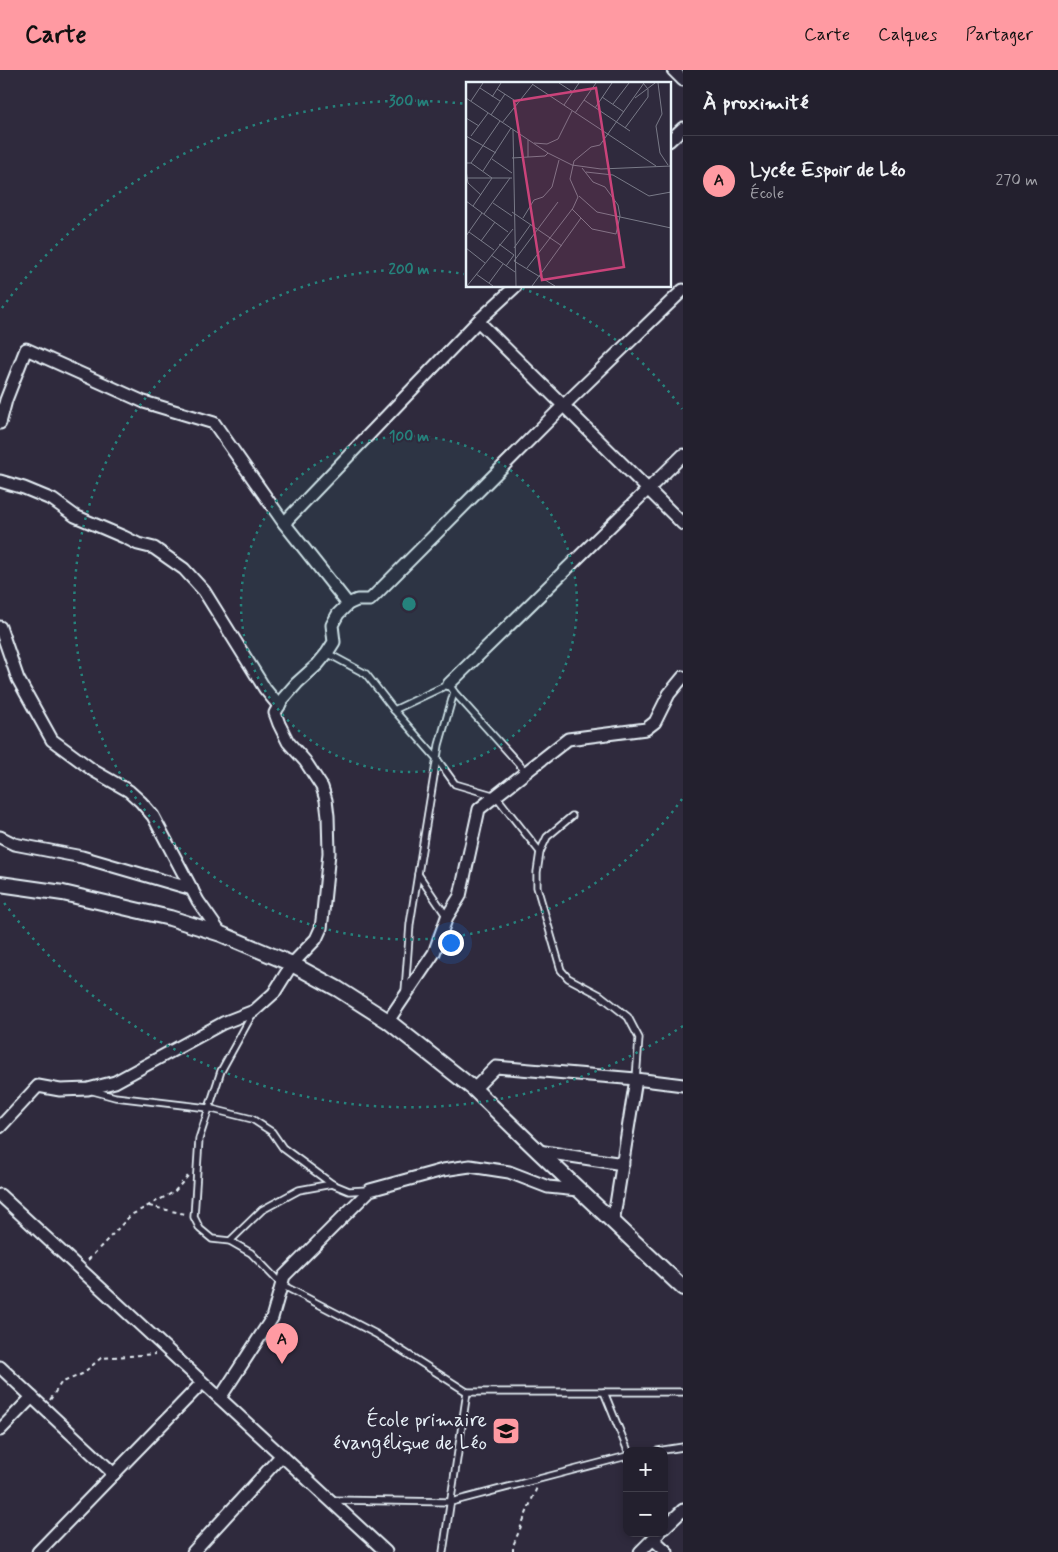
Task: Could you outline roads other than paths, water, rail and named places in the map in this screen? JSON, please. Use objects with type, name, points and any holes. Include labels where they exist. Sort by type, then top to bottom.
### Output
[{"type":"street","points":[[673,70],[683,80]]},
{"type":"street","points":[[670,140],[683,128]]},
{"type":"street","points":[[284,523],[478,321],[514,288]]},
{"type":"street","points":[[0,1126],[38,1086],[60,1090],[88,1089],[115,1082],[223,1023],[254,1011],[274,993],[292,964],[316,939],[321,928],[329,853],[326,800],[322,787],[305,761],[288,742],[279,724],[275,713],[282,700],[327,653],[334,642],[332,625],[338,614],[348,604],[357,600],[370,600],[683,290]]},
{"type":"street","points":[[478,321],[683,524]]},
{"type":"street","points":[[0,423],[6,400],[26,349],[144,402],[214,423],[284,523],[348,604]]},
{"type":"street","points":[[451,688],[683,454]]},
{"type":"street","points":[[0,481],[24,488],[53,500],[75,516],[138,544],[154,548],[184,569],[204,591],[265,689],[279,706]]},
{"type":"street","points":[[0,627],[18,678],[52,740],[94,771],[129,791],[141,802],[153,816],[198,901],[221,934]]},
{"type":"street","points":[[388,1021],[434,953],[447,917],[460,896],[479,809],[568,739],[646,729],[654,722],[669,694],[683,678]]},
{"type":"street","points":[[0,837],[14,844],[82,857],[192,889]]},
{"type":"street","points":[[0,884],[63,893],[170,918],[221,934],[292,964],[338,988],[388,1021],[474,1089],[683,1288]]},
{"type":"street","points":[[474,1089],[496,1067],[683,1085]]},
{"type":"street","points":[[613,1223],[636,1079]]},
{"type":"street","points":[[538,1151],[623,1164]]},
{"type":"street","points":[[220,1398],[272,1318],[284,1276],[370,1190],[443,1170],[470,1166],[509,1172],[548,1187],[578,1190]]},
{"type":"street","points":[[0,1195],[386,1552]]},
{"type":"street","points":[[0,1367],[114,1474]]},
{"type":"street","points":[[38,1552],[202,1383]]},
{"type":"street","points":[[0,1430],[32,1397]]},
{"type":"street","points":[[193,1552],[282,1455]]},
{"type":"street","points":[[668,1524],[683,1510]]},
{"type":"street","points":[[640,1552],[655,1537]]},
{"type":"street","points":[[657,1537],[667,1552]]},
{"type":"lane","points":[[327,653],[366,674],[394,710],[437,759],[455,784],[496,796],[540,852]]},
{"type":"lane","points":[[394,710],[451,688]]},
{"type":"lane","points":[[405,995],[410,924],[439,745],[451,688]]},
{"type":"lane","points":[[451,688],[526,772]]},
{"type":"lane","points":[[572,816],[547,837],[540,852],[537,887],[561,970],[568,978],[600,995],[628,1017],[639,1038],[636,1079]]},
{"type":"lane","points":[[418,874],[447,917]]},
{"type":"lane","points":[[254,1011],[221,1071],[199,1138],[194,1217],[200,1229],[212,1239],[230,1241],[251,1253],[282,1285],[376,1334],[466,1392],[683,1392]]},
{"type":"lane","points":[[88,1089],[115,1097],[208,1108],[252,1119],[272,1132],[283,1148],[332,1184],[349,1191],[370,1190]]},
{"type":"lane","points":[[230,1241],[262,1210],[299,1190],[332,1184]]},
{"type":"lane","points":[[443,1552],[466,1392]]},
{"type":"lane","points":[[604,1392],[626,1447]]},
{"type":"lane","points":[[668,1449],[683,1447]]},
{"type":"lane","points":[[330,1500],[451,1502],[623,1457]]},
{"type":"place","name":"Lycée Espoir de Léo","points":[[282,1364]]},
{"type":"place","name":"École primaire évangélique de Léo","points":[[506,1431]]}]
